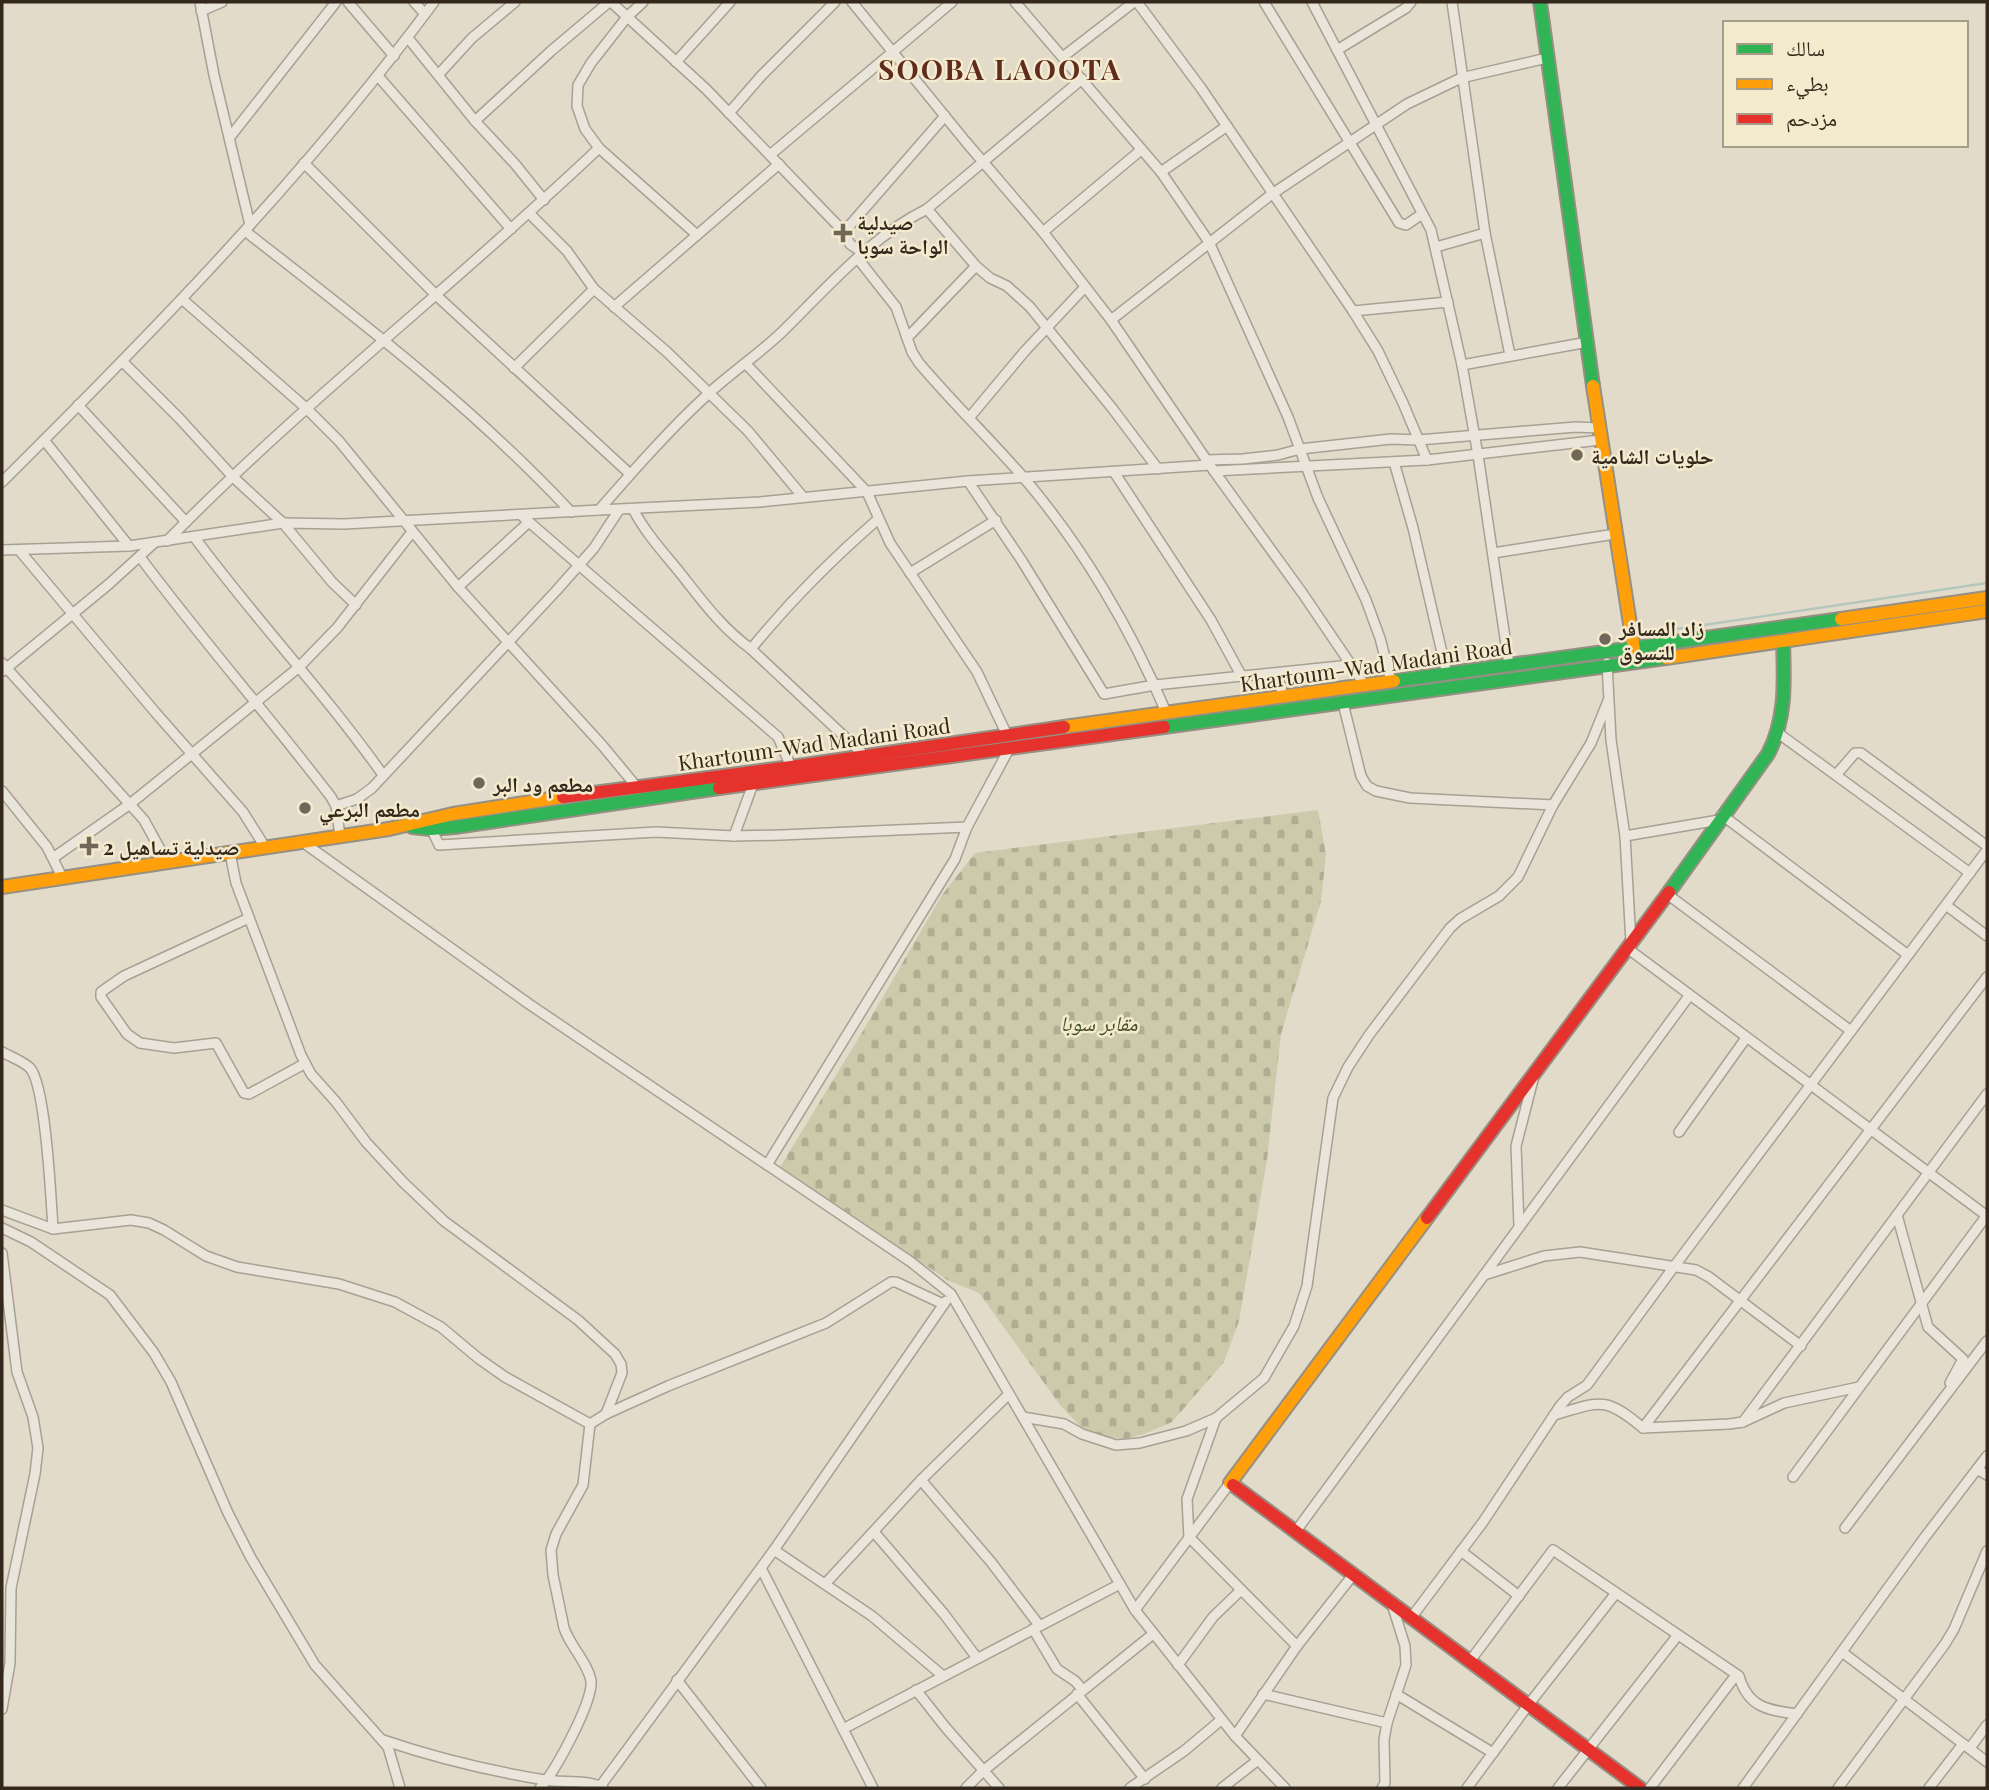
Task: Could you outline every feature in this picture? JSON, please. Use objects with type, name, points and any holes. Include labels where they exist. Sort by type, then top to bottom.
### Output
[{"type":"main road","points":[[1540,2],[1599,434],[1635,656]]},
{"type":"main road","points":[[2,887],[406,826],[753,784],[1607,666],[1635,656],[1987,598]]},
{"type":"main road","points":[[1635,656],[1783,640],[1987,611]]},
{"type":"main road","points":[[1640,1788],[1230,1483],[1762,763],[1778,733],[1784,670],[1783,640]]},
{"type":"main road","name":"Khartoum-Wad Madani Road","points":[[431,824],[636,786],[791,767],[863,754],[1283,695],[1605,652],[1635,656]]},
{"type":"street","points":[[222,2],[201,6],[247,228],[385,340],[538,477],[571,512]]},
{"type":"street","points":[[230,136],[336,2]]},
{"type":"street","points":[[348,2],[394,56]]},
{"type":"street","points":[[414,2],[425,14]]},
{"type":"street","points":[[2,482],[182,299],[247,228],[394,56],[435,2]]},
{"type":"street","points":[[439,74],[472,38],[515,2]]},
{"type":"street","points":[[475,121],[551,51],[610,2],[729,113],[844,232],[850,244],[863,253]]},
{"type":"street","points":[[643,2],[627,17],[591,63],[578,85],[577,106],[585,129],[599,148],[697,235]]},
{"type":"street","points":[[677,62],[730,2]]},
{"type":"street","points":[[729,113],[762,75],[835,2]]},
{"type":"street","points":[[852,2],[1043,232],[1111,320],[1364,684]]},
{"type":"street","points":[[770,155],[952,2]]},
{"type":"street","points":[[1015,2],[1161,172],[1209,242],[1288,417],[1318,498],[1366,600],[1380,638],[1391,681]]},
{"type":"street","points":[[1064,56],[1135,2],[1227,127],[1378,351],[1427,460]]},
{"type":"street","points":[[1264,2],[1399,223],[1406,225],[1422,214]]},
{"type":"street","points":[[1312,2],[1431,230],[1462,365],[1475,436],[1509,665]]},
{"type":"street","points":[[1338,50],[1406,8],[1411,2]]},
{"type":"street","points":[[1452,2],[1485,233],[1510,355]]},
{"type":"street","points":[[408,38],[544,200]]},
{"type":"street","points":[[1111,320],[1272,194],[1407,104],[1461,78],[1548,58]]},
{"type":"street","points":[[377,76],[511,229]]},
{"type":"street","points":[[599,510],[709,392],[746,365],[863,253],[908,218],[927,209],[1082,79]]},
{"type":"street","points":[[844,232],[945,116]]},
{"type":"street","points":[[1161,172],[1227,127]]},
{"type":"street","points":[[167,541],[306,408],[437,296],[599,148]]},
{"type":"street","points":[[1043,232],[1141,150]]},
{"type":"street","points":[[304,163],[437,296],[630,474]]},
{"type":"street","points":[[614,307],[779,164]]},
{"type":"street","points":[[927,209],[976,266],[990,278],[1007,286],[1047,327],[1158,469]]},
{"type":"street","points":[[529,213],[567,251],[594,289],[709,392],[748,431],[803,497]]},
{"type":"street","points":[[1436,247],[1485,233]]},
{"type":"street","points":[[863,253],[859,260],[896,307],[912,352],[919,363],[1023,477],[1086,564],[1155,685],[1166,712]]},
{"type":"street","points":[[907,338],[976,266]]},
{"type":"street","points":[[969,418],[1024,351],[1085,287]]},
{"type":"street","points":[[514,368],[594,289]]},
{"type":"street","points":[[182,299],[306,408],[339,441],[458,587],[636,786]]},
{"type":"street","points":[[1353,312],[1448,302]]},
{"type":"street","points":[[1462,365],[1588,342]]},
{"type":"street","points":[[122,361],[233,477],[283,523],[319,568],[356,605]]},
{"type":"street","points":[[746,365],[867,492],[877,520],[977,672],[1007,735]]},
{"type":"street","points":[[78,405],[186,522]]},
{"type":"street","points":[[1210,466],[1300,449],[1391,439],[1418,440],[1576,427],[1599,434]]},
{"type":"street","points":[[2,550],[129,546],[283,523],[344,524],[525,518],[571,512],[803,497],[1023,477],[1210,466],[1306,466],[1427,460],[1478,455],[1599,434]]},
{"type":"street","points":[[44,440],[129,546]]},
{"type":"street","points":[[1394,462],[1413,528],[1447,674]]},
{"type":"street","points":[[1114,472],[1211,620],[1241,675]]},
{"type":"street","points":[[968,481],[996,520],[1104,694],[1241,675],[1350,666]]},
{"type":"street","points":[[633,509],[643,529],[730,634],[751,649],[863,754]]},
{"type":"street","points":[[336,806],[364,795],[580,564],[619,510]]},
{"type":"street","points":[[525,518],[778,737],[791,767]]},
{"type":"street","points":[[458,587],[525,518]]},
{"type":"street","points":[[751,649],[784,608],[823,568],[877,520]]},
{"type":"street","points":[[910,573],[996,520]]},
{"type":"street","points":[[53,859],[130,804],[298,668],[356,605],[412,532]]},
{"type":"street","points":[[1493,553],[1615,534]]},
{"type":"street","points":[[195,538],[383,775]]},
{"type":"street","points":[[154,543],[73,615],[3,668],[144,820],[167,862]]},
{"type":"street","points":[[19,550],[192,755],[243,811],[265,847]]},
{"type":"street","points":[[140,557],[290,743],[336,806],[340,836]]},
{"type":"street","points":[[1605,652],[1608,701],[1625,836],[1629,946],[1689,996],[1987,1216],[1793,1477]]},
{"type":"street","points":[[1277,673],[1283,695]]},
{"type":"street","points":[[1023,1417],[1064,1424],[1082,1434],[1116,1445],[1140,1443],[1186,1431],[1216,1418],[1264,1378],[1294,1326],[1307,1286],[1333,1098],[1348,1067],[1450,928],[1511,887],[1524,867],[1553,805],[1591,743],[1608,701]]},
{"type":"street","points":[[1343,702],[1361,776],[1367,786],[1376,792],[1432,800],[1553,805]]},
{"type":"street","points":[[1778,733],[1970,873]]},
{"type":"street","points":[[767,1165],[955,859],[967,827],[1009,749]]},
{"type":"street","points":[[1411,1618],[1519,1470],[1554,1415],[1568,1397],[1587,1385],[1947,906],[1987,848],[1861,752],[1855,752],[1836,775]]},
{"type":"street","points":[[734,836],[753,784]]},
{"type":"street","points":[[2,791],[47,847],[62,877]]},
{"type":"street","points":[[1625,836],[1720,818],[1908,955]]},
{"type":"street","points":[[431,824],[439,845],[656,832],[734,836],[967,827]]},
{"type":"street","points":[[303,842],[529,1004],[911,1262],[951,1294],[1135,1610],[1235,1736],[1285,1788]]},
{"type":"street","points":[[230,853],[236,883],[304,1064],[366,1142],[403,1182],[444,1220],[578,1320],[615,1354],[621,1364],[622,1373],[606,1414]]},
{"type":"street","points":[[1667,894],[1851,1031]]},
{"type":"street","points":[[1947,906],[1987,936]]},
{"type":"street","points":[[249,918],[124,976],[104,988],[101,997],[127,1034],[141,1043],[174,1048],[216,1043],[244,1093],[249,1094],[304,1064]]},
{"type":"street","points":[[1643,1428],[1987,976]]},
{"type":"street","points":[[1296,1531],[1689,996]]},
{"type":"street","points":[[1679,1132],[1746,1038]]},
{"type":"street","points":[[2,1052],[26,1064],[35,1077],[46,1132],[54,1230]]},
{"type":"street","points":[[1519,1226],[1516,1146],[1535,1072]]},
{"type":"street","points":[[1744,1422],[1987,1094]]},
{"type":"street","points":[[2,1210],[54,1230],[131,1220],[149,1223],[206,1256],[227,1264],[256,1272],[339,1284],[395,1303],[441,1327],[505,1377],[590,1424]]},
{"type":"street","points":[[1898,1216],[1928,1327],[1963,1359],[1938,1406]]},
{"type":"street","points":[[2,1227],[63,1263],[110,1295],[120,1306],[167,1374],[228,1513],[251,1558],[316,1665],[383,1740],[391,1756],[400,1788]]},
{"type":"street","points":[[1484,1275],[1544,1256],[1580,1252],[1696,1270],[1801,1346]]},
{"type":"street","points":[[2,1253],[17,1372],[33,1417],[38,1448],[36,1474],[11,1588],[10,1663],[2,1709]]},
{"type":"street","points":[[590,1424],[668,1385],[826,1323],[891,1282],[943,1304]]},
{"type":"street","points":[[383,1740],[450,1761],[601,1788],[774,1550],[951,1294]]},
{"type":"street","points":[[1845,1528],[1987,1341]]},
{"type":"street","points":[[1554,1415],[1599,1403],[1622,1410],[1643,1428],[1729,1424],[1744,1422],[1784,1403],[1859,1387]]},
{"type":"street","points":[[825,1584],[921,1480],[1009,1394]]},
{"type":"street","points":[[1216,1418],[1187,1499],[1189,1537],[1297,1646]]},
{"type":"street","points":[[540,1788],[569,1742],[591,1690],[589,1675],[567,1638],[551,1558],[556,1534],[583,1485],[590,1424]]},
{"type":"street","points":[[1743,1788],[1987,1456]]},
{"type":"street","points":[[1977,1469],[1987,1475]]},
{"type":"street","points":[[921,1480],[984,1553],[1036,1627],[1057,1669],[1080,1692],[1145,1779]]},
{"type":"street","points":[[1135,1610],[1230,1483]]},
{"type":"street","points":[[874,1532],[944,1614],[977,1658]]},
{"type":"street","points":[[774,1550],[872,1616],[943,1676]]},
{"type":"street","points":[[1470,1661],[1553,1550],[1739,1676],[1747,1695],[1761,1706],[1797,1714]]},
{"type":"street","points":[[1461,1551],[1519,1596]]},
{"type":"street","points":[[1838,1788],[1945,1644],[1987,1551]]},
{"type":"street","points":[[761,1568],[873,1788]]},
{"type":"street","points":[[1235,1736],[1297,1646],[1353,1575]]},
{"type":"street","points":[[843,1729],[1120,1584]]},
{"type":"street","points":[[1178,1665],[1213,1617],[1241,1590]]},
{"type":"street","points":[[1467,1788],[1616,1593]]},
{"type":"street","points":[[1387,1786],[1384,1740],[1406,1665],[1405,1646],[1392,1604]]},
{"type":"street","points":[[966,1788],[983,1771],[1153,1634]]},
{"type":"street","points":[[1558,1788],[1678,1635]]},
{"type":"street","points":[[1842,1652],[1987,1762]]},
{"type":"street","points":[[1650,1788],[1736,1675]]},
{"type":"street","points":[[677,1680],[758,1787]]},
{"type":"street","points":[[916,1690],[999,1788]]},
{"type":"street","points":[[1263,1694],[1387,1723]]},
{"type":"street","points":[[1396,1694],[1493,1753]]},
{"type":"street","points":[[1130,1788],[1184,1751],[1222,1720]]},
{"type":"street","points":[[1929,1788],[1987,1725]]},
{"type":"street","points":[[1222,1788],[1258,1760]]},
{"type":"green space","name":"مقابر سوبا","points":[[1318,810],[1326,855],[1321,901],[1281,1034],[1267,1160],[1239,1321],[1224,1362],[1172,1422],[1144,1434],[1123,1439],[1095,1435],[1080,1426],[1060,1405],[979,1293],[949,1281],[780,1167],[942,895],[975,853]]},
{"type":"waterway","points":[[1650,633],[1987,583]]},
{"type":"traffic: fast","points":[[1540,2],[1593,386]]},
{"type":"traffic: fast","points":[[1394,681],[1841,619]]},
{"type":"traffic: fast","points":[[1669,892],[1768,754],[1781,712],[1784,684],[1783,640]]},
{"type":"traffic: fast","points":[[1164,727],[1666,658]]},
{"type":"traffic: fast","points":[[412,827],[455,827],[719,788]]},
{"type":"traffic: slow","points":[[1593,386],[1635,656]]},
{"type":"traffic: slow","points":[[1841,619],[1987,598]]},
{"type":"traffic: slow","points":[[1666,658],[1987,611]]},
{"type":"traffic: slow","points":[[1064,727],[1394,681]]},
{"type":"traffic: slow","points":[[2,887],[389,829],[453,814],[563,797]]},
{"type":"traffic: slow","points":[[1233,1485],[1230,1483],[1427,1218]]},
{"type":"traffic: jam","points":[[563,797],[1064,727]]},
{"type":"traffic: jam","points":[[719,788],[1164,727]]},
{"type":"traffic: jam","points":[[1427,1218],[1669,892]]},
{"type":"traffic: jam","points":[[1233,1485],[1640,1788]]},
{"type":"place","name":"صيدلية الواحة سوبا","points":[[843,233]]},
{"type":"place","name":"حلويات الشامية","points":[[1577,455]]},
{"type":"place","name":"زاد المسافر للتسوق","points":[[1605,639]]},
{"type":"place","name":"مطعم ود البر","points":[[479,783]]},
{"type":"place","name":"مطعم البرعي","points":[[305,808]]},
{"type":"place","name":"صيدلية تساهيل 2","points":[[89,846]]},
{"type":"district","name":"SOOBA LAOOTA","points":[[1000,68]]}]
